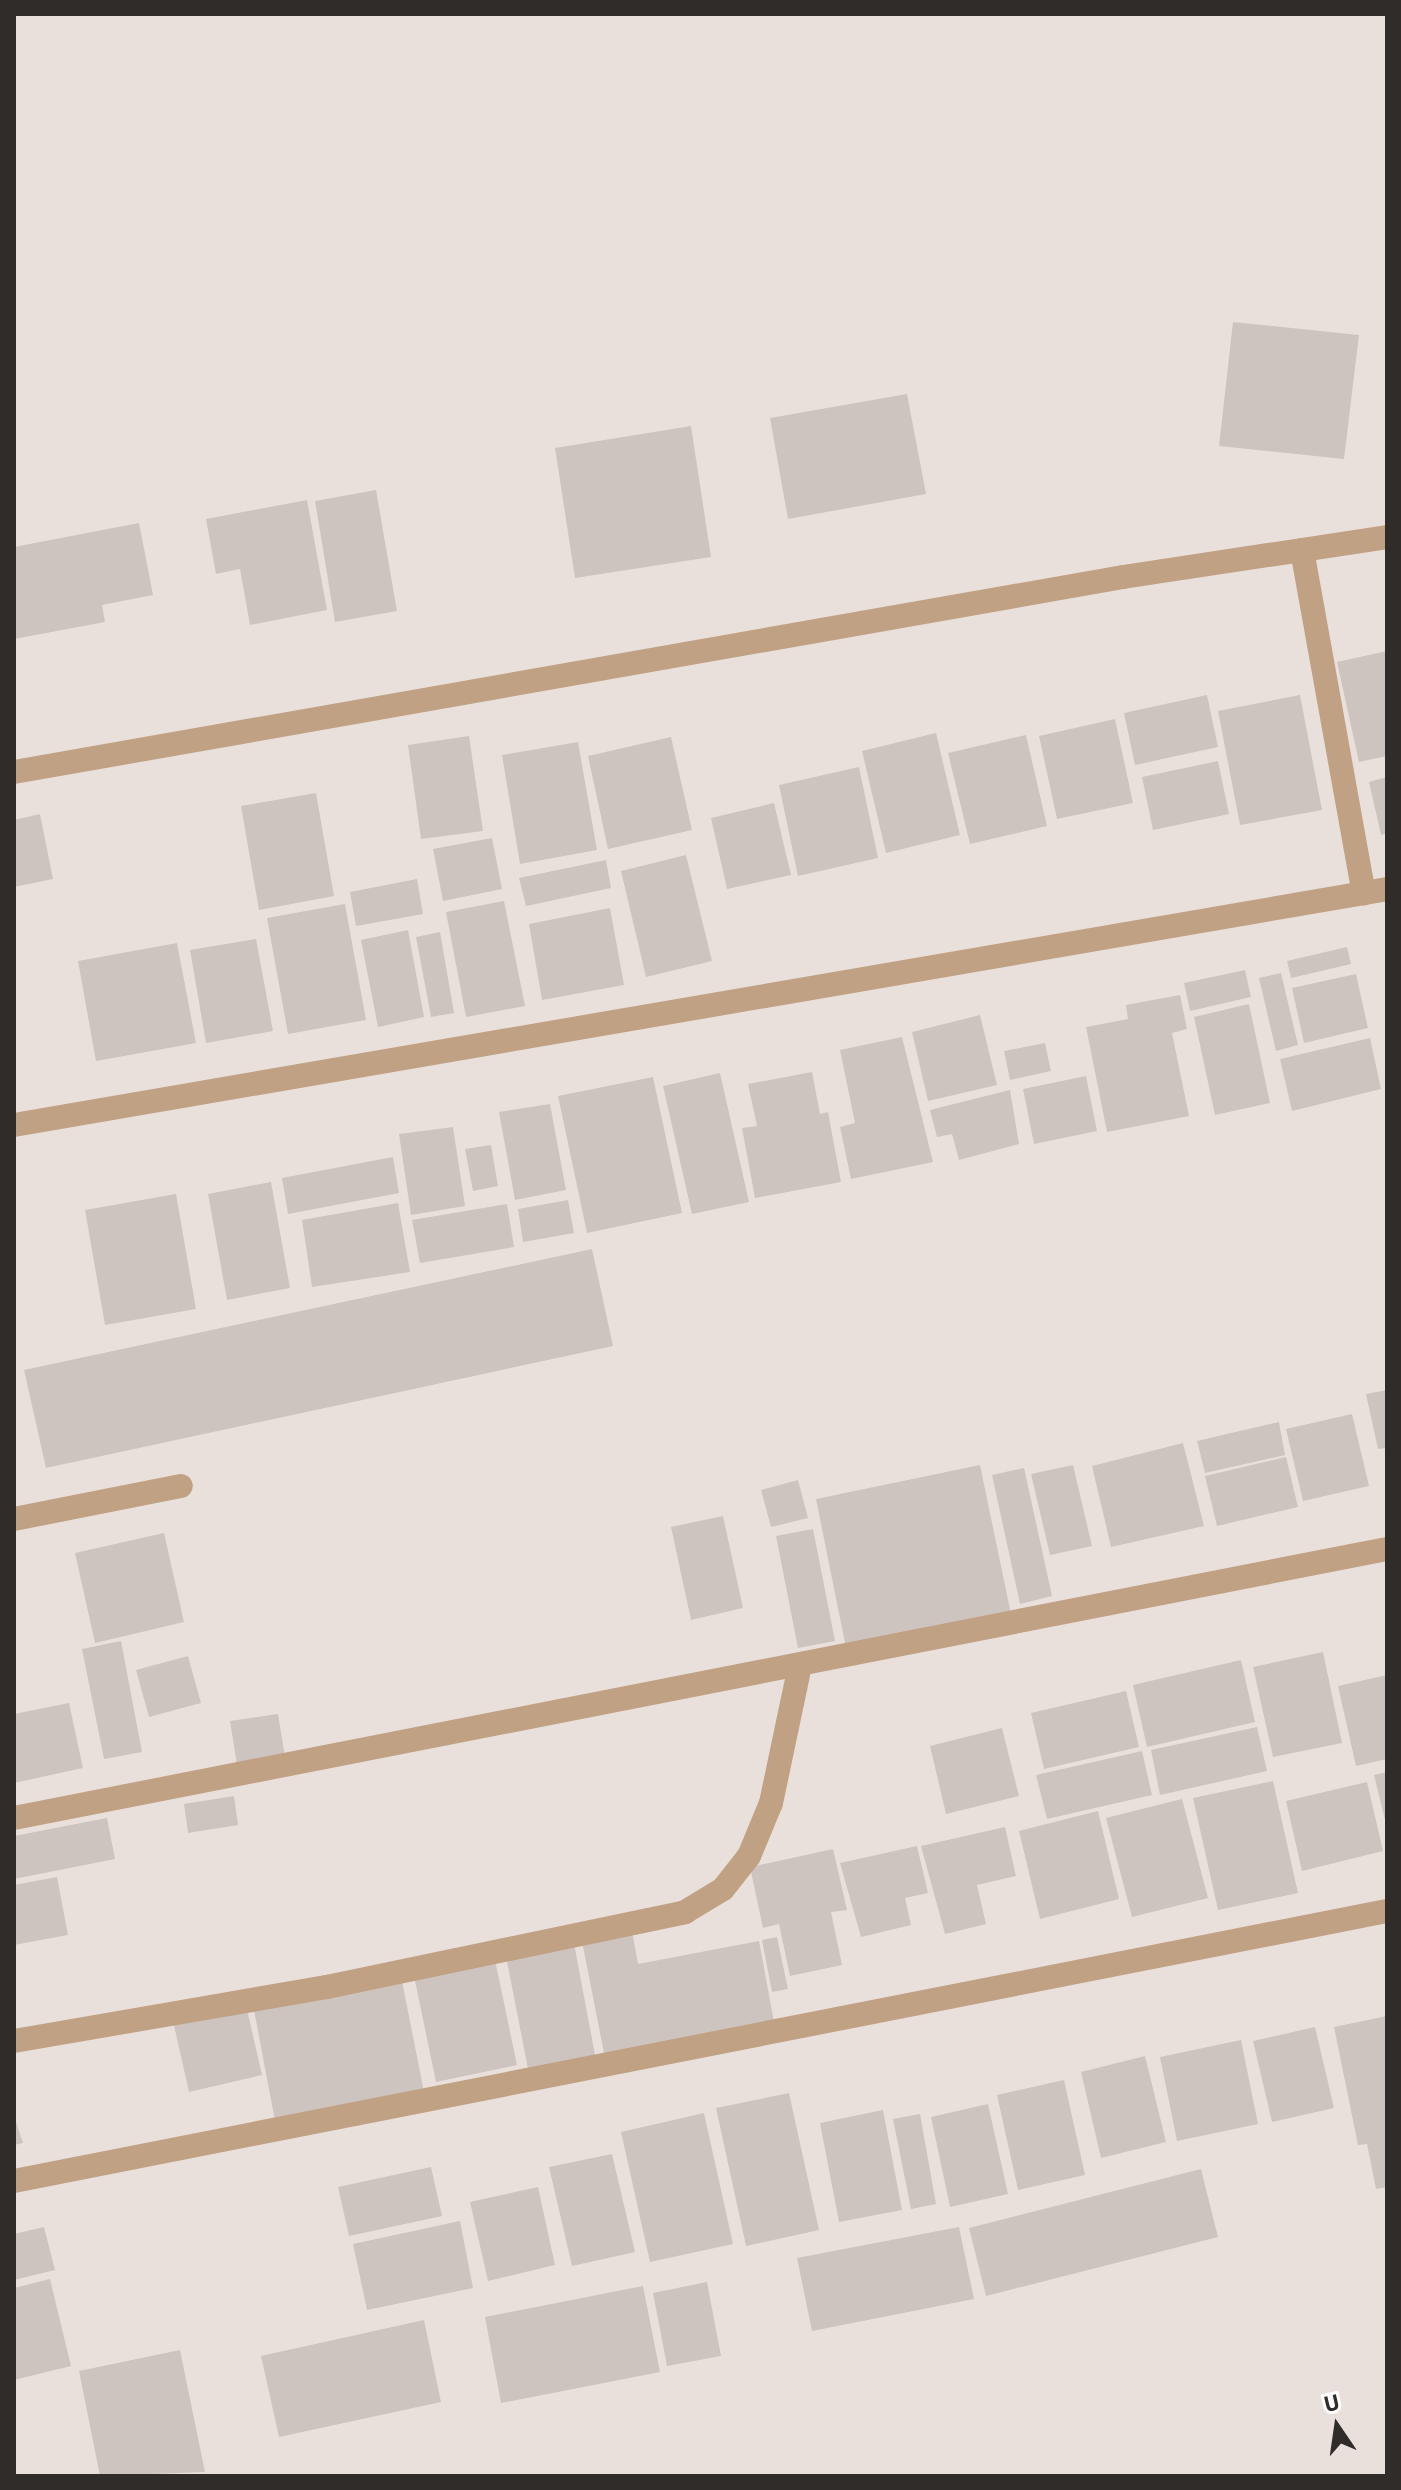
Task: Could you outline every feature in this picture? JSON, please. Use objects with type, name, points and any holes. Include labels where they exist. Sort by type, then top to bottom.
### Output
[{"type":"street","points":[[14,772],[1387,537]]},
{"type":"street","points":[[14,1125],[1375,891],[1302,550]]},
{"type":"street","points":[[14,1519],[181,1486]]},
{"type":"street","points":[[14,1818],[1387,1549]]},
{"type":"street","points":[[14,2041],[327,1987],[685,1912],[723,1889],[749,1856],[771,1803],[800,1665]]},
{"type":"street","points":[[14,2181],[1387,1911]]},
{"type":"building","points":[[1233,322],[1359,335],[1344,459],[1219,446]]},
{"type":"building","points":[[907,394],[926,494],[788,519],[770,418]]},
{"type":"building","points":[[691,426],[711,557],[575,578],[555,448]]},
{"type":"building","points":[[376,490],[397,611],[335,622],[315,501]]},
{"type":"building","points":[[307,500],[327,610],[250,625],[240,569],[216,574],[206,519]]},
{"type":"building","points":[[139,523],[153,595],[102,605],[105,622],[14,639],[14,547]]},
{"type":"building","points":[[1387,651],[1387,756],[1359,762],[1337,662]]},
{"type":"building","points":[[1207,695],[1218,747],[1135,765],[1124,713]]},
{"type":"building","points":[[1300,695],[1322,810],[1240,825],[1218,711]]},
{"type":"building","points":[[1115,719],[1133,803],[1057,819],[1039,736]]},
{"type":"building","points":[[936,733],[960,835],[886,853],[862,751]]},
{"type":"building","points":[[1026,735],[1047,826],[970,844],[948,753]]},
{"type":"building","points":[[469,736],[483,831],[421,839],[408,745]]},
{"type":"building","points":[[671,737],[692,830],[608,849],[588,756]]},
{"type":"building","points":[[578,742],[597,850],[520,864],[502,755]]},
{"type":"building","points":[[1218,761],[1229,814],[1153,830],[1142,777]]},
{"type":"building","points":[[859,767],[878,858],[798,876],[779,785]]},
{"type":"building","points":[[1387,777],[1387,833],[1381,835],[1369,782]]},
{"type":"building","points":[[316,793],[334,896],[259,910],[241,806]]},
{"type":"building","points":[[774,803],[791,875],[727,889],[711,818]]},
{"type":"building","points":[[40,814],[53,879],[14,887],[14,820]]},
{"type":"building","points":[[492,838],[502,889],[443,901],[433,849]]},
{"type":"building","points":[[686,855],[712,961],[646,977],[621,871]]},
{"type":"building","points":[[606,860],[611,888],[526,906],[519,878]]},
{"type":"building","points":[[417,879],[423,914],[356,926],[350,892]]},
{"type":"building","points":[[504,901],[525,1006],[466,1017],[446,912]]},
{"type":"building","points":[[345,904],[366,1020],[288,1034],[267,918]]},
{"type":"building","points":[[610,908],[624,985],[542,1000],[529,924]]},
{"type":"building","points":[[408,930],[424,1017],[378,1027],[361,940]]},
{"type":"building","points":[[440,932],[454,1013],[431,1017],[416,937]]},
{"type":"building","points":[[256,939],[273,1031],[206,1043],[190,950]]},
{"type":"building","points":[[177,943],[196,1043],[96,1061],[78,961]]},
{"type":"building","points":[[1347,947],[1351,964],[1291,978],[1287,961]]},
{"type":"building","points":[[1245,970],[1251,997],[1190,1011],[1184,983]]},
{"type":"building","points":[[1281,973],[1298,1045],[1276,1051],[1259,978]]},
{"type":"building","points":[[1356,974],[1368,1028],[1304,1043],[1292,988]]},
{"type":"building","points":[[1180,995],[1187,1029],[1172,1033],[1189,1116],[1107,1132],[1086,1027],[1128,1019],[1126,1005]]},
{"type":"building","points":[[1249,1004],[1270,1103],[1215,1115],[1194,1017]]},
{"type":"building","points":[[980,1015],[997,1085],[928,1101],[912,1032]]},
{"type":"building","points":[[902,1037],[933,1162],[851,1179],[840,1127],[855,1123],[840,1050]]},
{"type":"building","points":[[1370,1038],[1381,1089],[1292,1111],[1280,1059]]},
{"type":"building","points":[[1045,1043],[1051,1071],[1010,1080],[1004,1051]]},
{"type":"building","points":[[812,1072],[820,1114],[828,1112],[841,1182],[755,1198],[742,1128],[757,1126],[748,1084]]},
{"type":"building","points":[[720,1073],[749,1202],[692,1214],[663,1086]]},
{"type":"building","points":[[1086,1076],[1097,1131],[1034,1144],[1023,1089]]},
{"type":"building","points":[[653,1077],[682,1213],[587,1233],[558,1096]]},
{"type":"building","points":[[1010,1090],[1019,1144],[959,1160],[952,1134],[937,1137],[930,1110]]},
{"type":"building","points":[[550,1104],[566,1190],[515,1200],[499,1112]]},
{"type":"building","points":[[453,1127],[465,1206],[411,1215],[399,1134]]},
{"type":"building","points":[[491,1145],[498,1186],[473,1191],[465,1149]]},
{"type":"building","points":[[393,1157],[399,1193],[288,1214],[282,1178]]},
{"type":"building","points":[[271,1182],[290,1288],[227,1300],[208,1194]]},
{"type":"building","points":[[176,1194],[196,1309],[105,1325],[85,1210]]},
{"type":"building","points":[[568,1200],[574,1233],[523,1242],[518,1209]]},
{"type":"building","points":[[398,1203],[410,1272],[312,1287],[302,1220]]},
{"type":"building","points":[[507,1204],[514,1247],[420,1263],[412,1220]]},
{"type":"building","points":[[592,1249],[613,1346],[46,1468],[24,1370]]},
{"type":"building","points":[[1387,1390],[1387,1448],[1378,1449],[1366,1394]]},
{"type":"building","points":[[1352,1414],[1369,1486],[1303,1501],[1286,1429]]},
{"type":"building","points":[[1279,1422],[1285,1455],[1205,1473],[1197,1441]]},
{"type":"building","points":[[1183,1443],[1204,1526],[1111,1547],[1092,1466]]},
{"type":"building","points":[[1286,1457],[1298,1507],[1217,1526],[1205,1476]]},
{"type":"building","points":[[980,1465],[1011,1614],[846,1648],[816,1499]]},
{"type":"building","points":[[1073,1465],[1092,1546],[1050,1555],[1031,1474]]},
{"type":"building","points":[[1024,1468],[1052,1596],[1020,1604],[992,1475]]},
{"type":"building","points":[[798,1480],[808,1518],[771,1527],[761,1490]]},
{"type":"building","points":[[723,1516],[743,1608],[691,1620],[671,1527]]},
{"type":"building","points":[[813,1529],[835,1641],[798,1648],[776,1536]]},
{"type":"building","points":[[164,1533],[184,1622],[95,1643],[75,1553]]},
{"type":"building","points":[[121,1641],[142,1752],[104,1759],[82,1649]]},
{"type":"building","points":[[1323,1652],[1342,1743],[1273,1757],[1253,1667]]},
{"type":"building","points":[[188,1656],[201,1703],[149,1717],[136,1670]]},
{"type":"building","points":[[1241,1660],[1255,1722],[1147,1747],[1133,1685]]},
{"type":"building","points":[[1387,1675],[1387,1759],[1356,1766],[1338,1686]]},
{"type":"building","points":[[1126,1691],[1139,1747],[1044,1769],[1031,1713]]},
{"type":"building","points":[[69,1703],[83,1768],[14,1783],[14,1714]]},
{"type":"building","points":[[278,1714],[285,1757],[237,1765],[230,1721]]},
{"type":"building","points":[[1257,1727],[1267,1771],[1160,1795],[1151,1750]]},
{"type":"building","points":[[1002,1728],[1019,1796],[946,1814],[930,1746]]},
{"type":"building","points":[[1142,1751],[1152,1795],[1047,1819],[1036,1775]]},
{"type":"building","points":[[1387,1772],[1387,1824],[1386,1824],[1374,1775]]},
{"type":"building","points":[[1273,1781],[1298,1893],[1218,1910],[1193,1798]]},
{"type":"building","points":[[1367,1782],[1383,1851],[1302,1871],[1286,1801]]},
{"type":"building","points":[[234,1796],[238,1825],[188,1833],[184,1804]]},
{"type":"building","points":[[1182,1799],[1208,1898],[1132,1917],[1106,1818]]},
{"type":"building","points":[[1098,1811],[1119,1899],[1040,1919],[1019,1831]]},
{"type":"building","points":[[107,1818],[115,1859],[14,1879],[14,1836]]},
{"type":"building","points":[[1005,1827],[1016,1876],[977,1885],[986,1924],[945,1934],[921,1846]]},
{"type":"building","points":[[917,1846],[928,1893],[905,1898],[911,1925],[861,1937],[840,1863]]},
{"type":"building","points":[[833,1849],[847,1910],[831,1912],[842,1965],[790,1976],[779,1924],[763,1928],[750,1867]]},
{"type":"building","points":[[57,1877],[68,1935],[14,1945],[14,1885]]},
{"type":"building","points":[[631,1926],[638,1964],[759,1941],[774,2022],[604,2053],[581,1936]]},
{"type":"building","points":[[777,1937],[788,1989],[772,1992],[762,1940]]},
{"type":"building","points":[[573,1938],[596,2060],[529,2074],[505,1951]]},
{"type":"building","points":[[494,1955],[517,2065],[436,2082],[413,1971]]},
{"type":"building","points":[[401,1976],[425,2097],[276,2126],[253,2005]]},
{"type":"building","points":[[246,2005],[262,2075],[189,2092],[173,2021]]},
{"type":"building","points":[[1387,2016],[1387,2187],[1376,2189],[1367,2144],[1358,2145],[1334,2027]]},
{"type":"building","points":[[1315,2027],[1334,2108],[1272,2122],[1253,2041]]},
{"type":"building","points":[[1241,2040],[1258,2124],[1177,2141],[1160,2057]]},
{"type":"building","points":[[1145,2056],[1166,2142],[1101,2158],[1081,2072]]},
{"type":"building","points":[[1064,2080],[1085,2175],[1018,2190],[997,2095]]},
{"type":"building","points":[[789,2093],[819,2230],[746,2246],[716,2108]]},
{"type":"building","points":[[988,2104],[1008,2194],[950,2207],[931,2117]]},
{"type":"building","points":[[883,2110],[902,2210],[839,2222],[820,2123]]},
{"type":"building","points":[[704,2113],[733,2244],[650,2262],[621,2132]]},
{"type":"building","points":[[920,2114],[936,2204],[911,2209],[893,2119]]},
{"type":"building","points":[[14,2116],[23,2143],[14,2145]]},
{"type":"building","points":[[612,2154],[635,2252],[572,2266],[549,2167]]},
{"type":"building","points":[[431,2167],[442,2216],[349,2236],[338,2187]]},
{"type":"building","points":[[1201,2169],[1218,2237],[986,2296],[969,2228]]},
{"type":"building","points":[[538,2187],[555,2265],[488,2281],[470,2202]]},
{"type":"building","points":[[460,2221],[473,2288],[367,2310],[353,2244]]},
{"type":"building","points":[[44,2227],[55,2270],[14,2280],[14,2234]]},
{"type":"building","points":[[959,2227],[974,2299],[812,2331],[797,2258]]},
{"type":"building","points":[[50,2279],[71,2366],[14,2380],[14,2288]]},
{"type":"building","points":[[707,2282],[721,2356],[667,2366],[653,2293]]},
{"type":"building","points":[[643,2286],[660,2372],[501,2403],[485,2317]]},
{"type":"building","points":[[424,2320],[441,2402],[279,2437],[261,2356]]},
{"type":"building","points":[[180,2350],[205,2472],[100,2476],[79,2371]]}]
